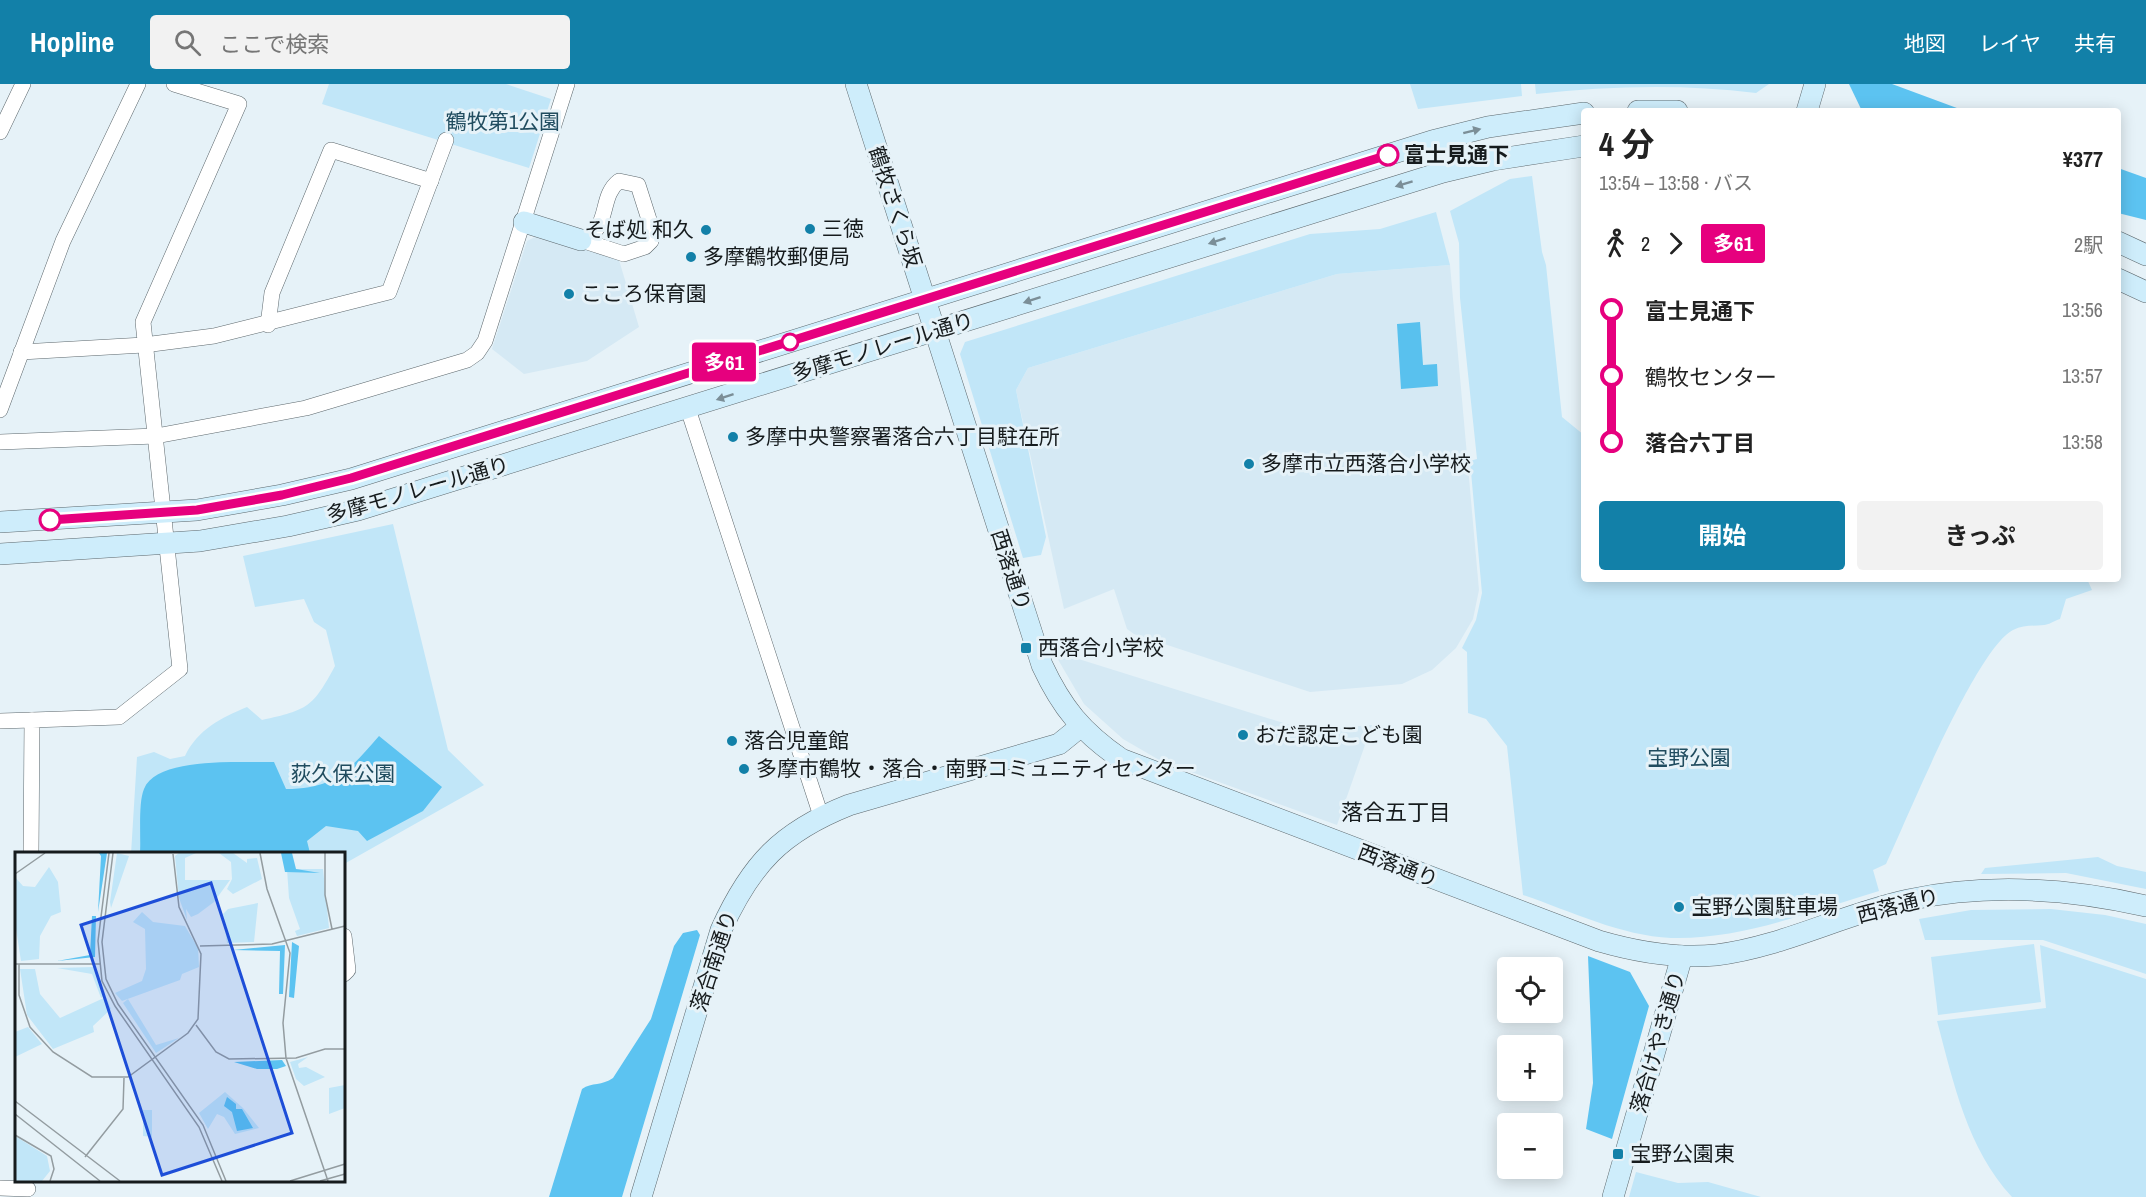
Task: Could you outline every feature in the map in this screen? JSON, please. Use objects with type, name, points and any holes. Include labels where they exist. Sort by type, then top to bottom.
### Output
[{"type":"main road","name":"鶴牧さくら坂","points":[[856,84],[935,330]]},
{"type":"main road","points":[[1808,108],[1815,84]]},
{"type":"main road","name":"多摩モノレール通り","points":[[0,522],[164,513],[282,495],[351,478],[1432,141],[1488,127],[1581,113]]},
{"type":"main road","name":"多摩モノレール通り","points":[[0,554],[167,544],[288,526],[358,510],[1443,172],[1502,158],[1581,146]]},
{"type":"main road","points":[[524,222],[581,240]]},
{"type":"main road","points":[[2121,243],[2146,255]]},
{"type":"main road","points":[[2121,280],[2146,292]]},
{"type":"main road","name":"西落通り","points":[[935,330],[1034,645],[1052,687],[1080,728],[1121,759],[1146,771],[1599,941],[1654,954],[1715,955],[1750,948],[1907,900],[1966,891],[2037,889],[2104,897],[2146,906]]},
{"type":"main road","name":"落合南通り","points":[[641,1197],[722,930],[737,894],[758,863],[786,839],[821,816],[849,805],[1059,744],[1080,728]]},
{"type":"main road","name":"落合けやき通り","points":[[1613,1197],[1682,956]]},
{"type":"street","points":[[0,132],[23,84]]},
{"type":"street","points":[[0,410],[63,241],[138,84]]},
{"type":"street","points":[[0,721],[118,717],[180,669],[143,322],[239,104],[174,84]]},
{"type":"street","points":[[0,442],[156,436],[306,408],[467,360],[477,353],[485,341],[567,84]]},
{"type":"street","points":[[21,352],[144,345],[214,336],[268,325],[389,292],[446,140]]},
{"type":"street","points":[[268,325],[272,293],[331,150],[431,181]]},
{"type":"street","points":[[581,240],[624,254],[645,247],[651,241],[653,232],[638,185],[619,181],[612,186],[599,228],[599,236],[606,248]]},
{"type":"street","points":[[581,240],[592,236],[599,228]]},
{"type":"street","points":[[688,409],[821,816]]},
{"type":"street","points":[[31,852],[32,720]]},
{"type":"street","points":[[345,944],[348,970],[345,973]]},
{"type":"street","points":[[0,1188],[28,1189]]},
{"type":"shaded area","name":"こころ保育園","points":[[539,235],[619,260],[639,327],[587,361],[524,374],[492,349],[527,241]]},
{"type":"shaded area","name":"多摩市立西落合小学校","points":[[1450,265],[1479,590],[1473,619],[1456,648],[1432,670],[1402,684],[1310,692],[1134,634],[1127,629],[1114,589],[1064,609],[1016,390],[1028,368],[1337,274]]},
{"type":"shaded area","points":[[1420,322],[1423,365],[1437,364],[1438,386],[1401,389],[1397,324]]},
{"type":"shaded area","name":"おだ認定こども園","points":[[1053,651],[1306,730],[1372,725],[1337,825],[1161,761],[1123,739],[1084,704]]},
{"type":"green space","name":"鶴牧第1公園","points":[[329,84],[506,84],[551,99],[529,168],[322,104]]},
{"type":"green space","points":[[1410,84],[1521,84],[1522,96],[1418,109]]},
{"type":"green space","points":[[1535,84],[1769,84],[1756,93],[1701,88],[1646,87],[1536,94]]},
{"type":"green space","points":[[1849,84],[1892,84],[1957,108],[1861,108]]},
{"type":"green space","points":[[2121,169],[2146,178],[2146,220],[2121,214]]},
{"type":"green space","name":"宝野公園","points":[[1532,176],[1542,252],[1546,265],[1562,417],[1581,433],[1581,582],[2088,582],[2092,590],[2066,599],[2060,619],[2046,625],[2024,626],[2013,630],[1998,644],[1980,668],[1944,737],[1886,864],[1873,870],[1879,891],[1777,923],[1724,934],[1671,938],[1615,928],[1523,895],[1507,746],[1486,719],[1468,713],[1467,652],[1462,648],[1476,620],[1482,593],[1470,461],[1477,459],[1460,298],[1459,243],[1450,211],[1510,179]]},
{"type":"green space","points":[[1436,212],[1450,265],[1337,274],[1028,368],[1016,390],[1046,537],[1041,555],[1023,558],[960,354],[965,342],[1310,234],[1380,229]]},
{"type":"green space","name":"荻久保公園","points":[[393,524],[448,750],[484,785],[345,863],[345,852],[131,852],[137,757],[154,752],[170,759],[185,756],[203,732],[219,720],[247,707],[262,720],[300,709],[321,690],[335,666],[326,630],[314,622],[304,599],[255,607],[243,556]]},
{"type":"green space","points":[[379,736],[442,787],[423,811],[367,841],[358,831],[326,826],[307,841],[310,852],[140,852],[142,795],[152,778],[165,771],[183,766],[223,762],[274,762],[286,789],[303,788],[329,781],[359,759]]},
{"type":"green space","points":[[2098,857],[2117,866],[2146,872],[2146,889],[2066,873],[1981,874],[1985,868]]},
{"type":"green space","points":[[2051,909],[2105,915],[2146,924],[2146,974],[2043,940],[1925,940],[1919,919],[1971,910]]},
{"type":"green space","points":[[697,930],[700,935],[622,1197],[549,1197],[582,1089],[613,1078],[651,1019],[674,946],[683,933]]},
{"type":"green space","points":[[2034,944],[2041,1002],[1938,1015],[1931,957]]},
{"type":"green space","points":[[2040,945],[2146,979],[2146,1197],[2012,1197],[1984,1158],[1973,1136],[1956,1091],[1937,1021],[2046,1008]]},
{"type":"green space","points":[[1588,956],[1630,972],[1649,1006],[1612,1139],[1586,1129],[1593,1083]]},
{"type":"green space","points":[[1636,1172],[1678,1183],[1708,1182],[1761,1197],[1629,1197]]},
{"type":"bus line","name":"多61","points":[[50,520],[136,516],[197,510],[282,495],[351,478],[1388,155]]},
{"type":"place","name":"富士見通下","points":[[1388,155]]},
{"type":"place","name":"三徳","points":[[810,229]]},
{"type":"place","name":"そば処 和久","points":[[706,230]]},
{"type":"place","name":"多摩鶴牧郵便局","points":[[691,257]]},
{"type":"place","name":"こころ保育園","points":[[569,294]]},
{"type":"place","name":"多摩中央警察署落合六丁目駐在所","points":[[733,437]]},
{"type":"place","name":"多摩市立西落合小学校","points":[[1249,464]]},
{"type":"place","name":"西落合小学校","points":[[1026,648]]},
{"type":"place","name":"おだ認定こども園","points":[[1243,735]]},
{"type":"place","name":"落合児童館","points":[[732,741]]},
{"type":"place","name":"多摩市鶴牧・落合・南野コミュニティセンター","points":[[744,769]]},
{"type":"place","name":"宝野公園駐車場","points":[[1679,907]]},
{"type":"place","name":"宝野公園東","points":[[1618,1154]]},
{"type":"district","name":"落合五丁目","points":[[1396,812]]}]
